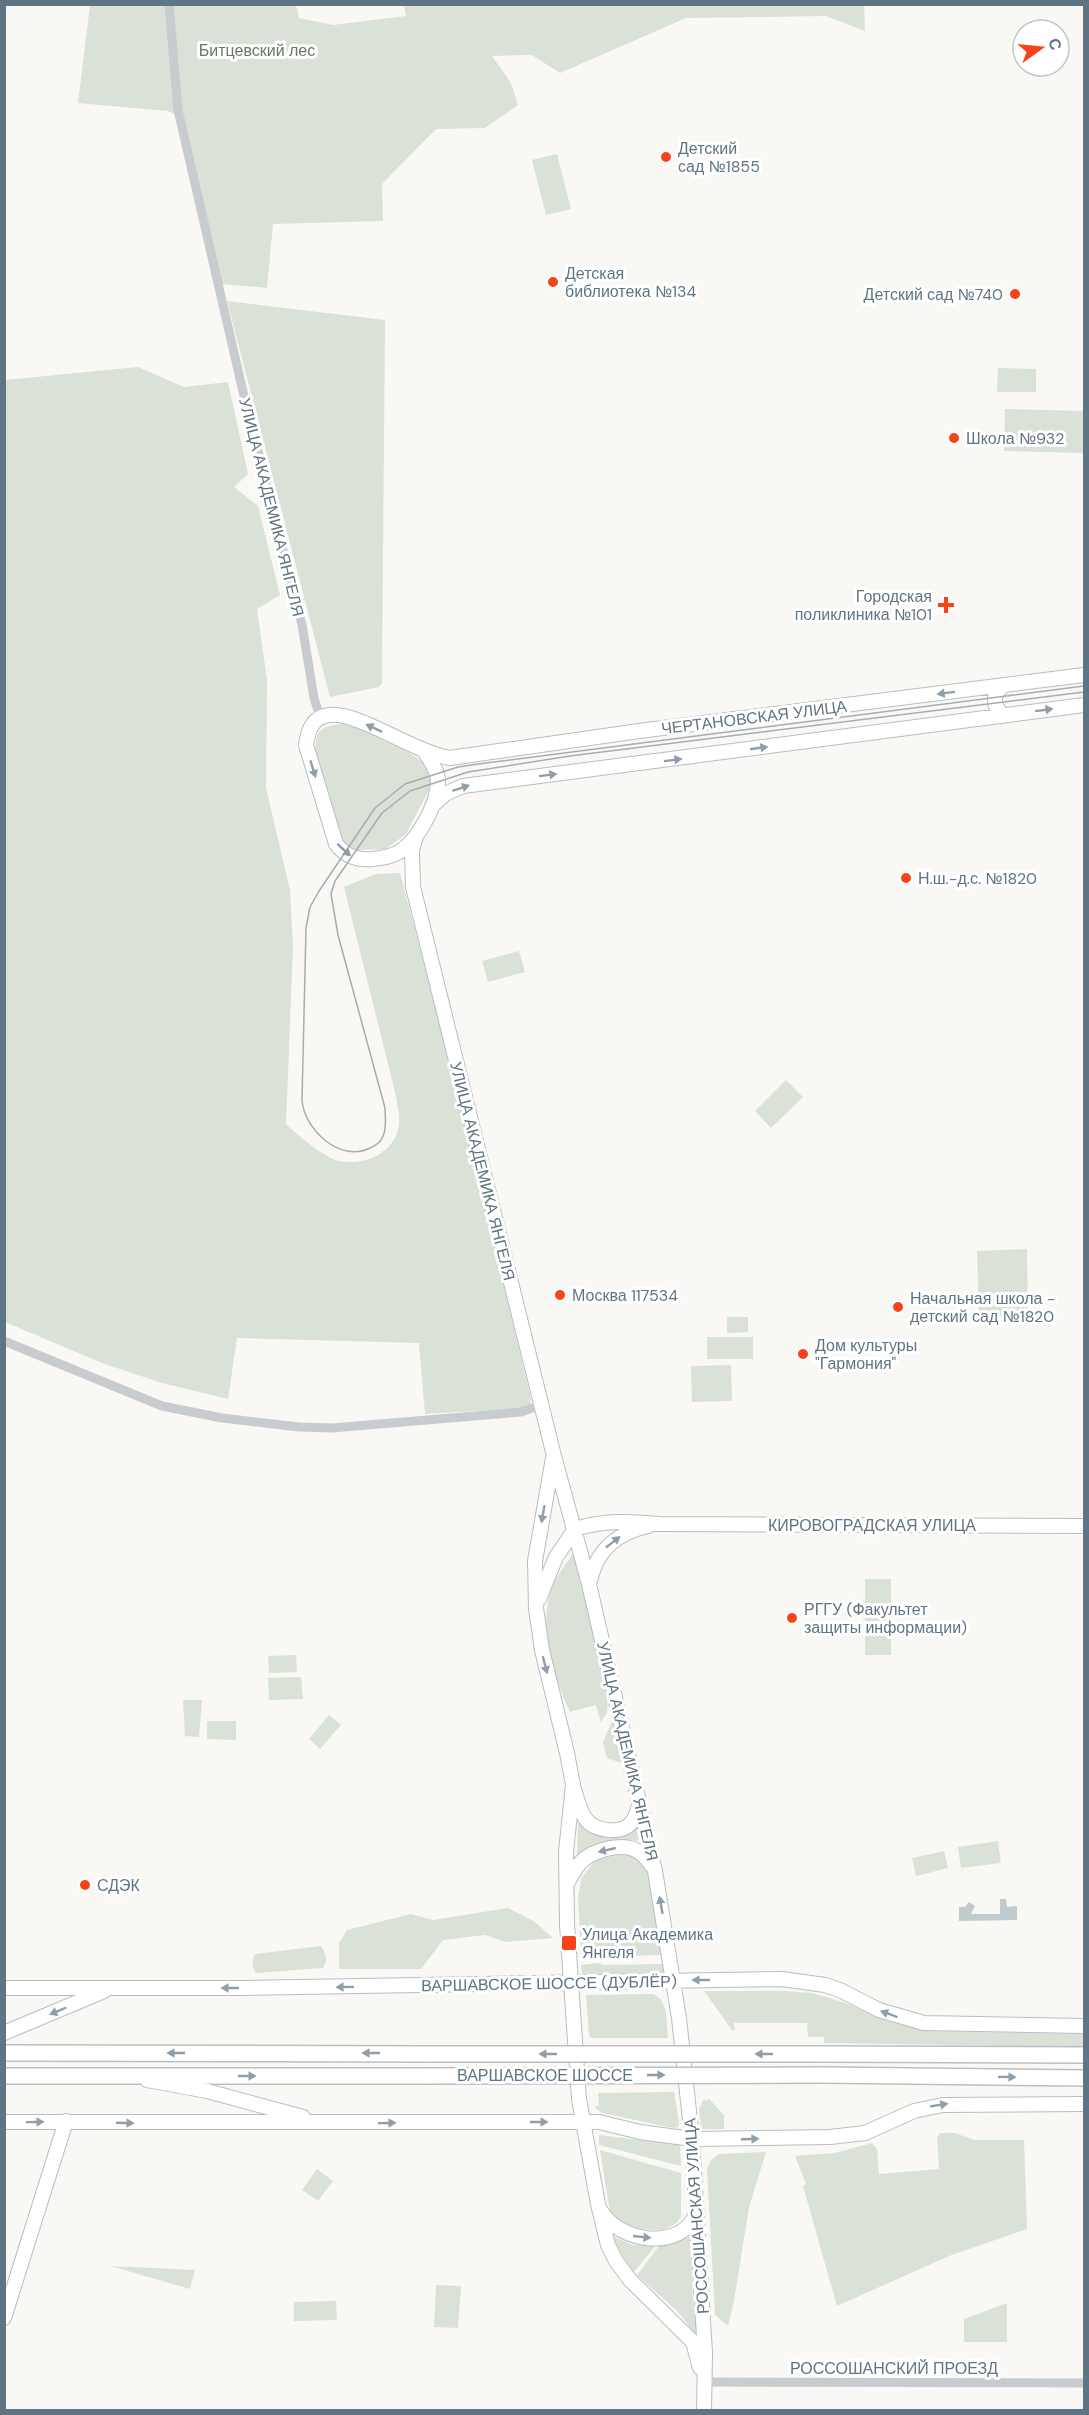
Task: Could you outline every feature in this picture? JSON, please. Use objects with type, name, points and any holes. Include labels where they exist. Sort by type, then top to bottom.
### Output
[{"type":"main road","name":"ЧЕРТАНОВСКАЯ УЛИЦА","points":[[320,717],[330,714],[348,717],[425,752],[450,758],[639,731],[1084,675]]},
{"type":"main road","points":[[1003,715],[997,710],[995,698],[998,690],[1004,686]]},
{"type":"main road","name":"ЧЕРТАНОВСКАЯ УЛИЦА","points":[[433,805],[463,786],[1084,705]]},
{"type":"main road","points":[[320,717],[307,732],[306,745],[336,844],[344,854],[398,863],[405,869],[413,886]]},
{"type":"main road","name":"ЧЕРТАНОВСКАЯ УЛИЦА","points":[[364,859],[386,857],[398,853],[416,836],[433,805],[438,781],[432,762],[425,752]]},
{"type":"main road","points":[[413,886],[412,850],[416,836]]},
{"type":"main road","name":"УЛИЦА АКАДЕМИКА ЯНГЕЛЯ","points":[[413,886],[541,1405],[590,1584],[655,1870],[674,1980],[683,2050]]},
{"type":"main road","name":"УЛИЦА АКАДЕМИКА ЯНГЕЛЯ","points":[[554,1456],[535,1561],[536,1608],[542,1650],[573,1785],[567,1835],[566,1886],[570,1983],[583,2122]]},
{"type":"main road","name":"КИРОВОГРАДСКАЯ УЛИЦА","points":[[575,1529],[609,1521],[659,1524],[1084,1527]]},
{"type":"main road","name":"КИРОВОГРАДСКАЯ УЛИЦА","points":[[590,1584],[593,1566],[606,1546],[628,1532],[659,1524]]},
{"type":"main road","points":[[536,1608],[556,1557],[575,1529]]},
{"type":"main road","points":[[573,1785],[585,1819],[597,1828],[606,1830],[628,1826],[634,1819],[640,1802]]},
{"type":"main road","points":[[566,1886],[574,1870],[586,1858],[617,1847],[633,1848],[640,1852],[655,1870]]},
{"type":"main road","name":"ВАРШАВСКОЕ ШОССЕ (ДУБЛЁР)","points":[[4,1988],[244,1989],[782,1979],[811,1982],[840,1990],[879,2010],[900,2018],[924,2023],[1084,2026]]},
{"type":"main road","points":[[4,2033],[111,1988]]},
{"type":"main road","name":"РОССОШАНСКАЯ УЛИЦА","points":[[683,2050],[692,2139],[705,2353],[704,2410]]},
{"type":"main road","name":"ВАРШАВСКОЕ ШОССЕ","points":[[4,2053],[1084,2055]]},
{"type":"main road","name":"ВАРШАВСКОЕ ШОССЕ","points":[[4,2076],[823,2075],[1084,2078]]},
{"type":"main road","points":[[126,2077],[207,2091],[329,2123]]},
{"type":"main road","points":[[4,2122],[599,2122],[640,2132],[692,2139],[830,2137],[855,2135],[873,2130],[914,2111],[954,2103],[1084,2104]]},
{"type":"main road","points":[[4,2318],[66,2121]]},
{"type":"main road","name":"РОССОШАНСКАЯ УЛИЦА","points":[[583,2122],[608,2245],[630,2280],[693,2342],[704,2382]]},
{"type":"main road","points":[[598,2204],[613,2226],[634,2236],[653,2238],[677,2234],[688,2227],[696,2214]]},
{"type":"street","name":"УЛИЦА АКАДЕМИКА ЯНГЕЛЯ","points":[[169,4],[178,110],[221,297],[302,625],[320,717]]},
{"type":"street","points":[[4,1341],[162,1406],[255,1423],[332,1428],[521,1412],[541,1405]]},
{"type":"street","name":"РОССОШАНСКИЙ ПРОЕЗД","points":[[704,2382],[1084,2383]]},
{"type":"green space","name":"Битцевский лес","points":[[404,4],[864,5],[865,31],[826,16],[686,18],[560,73],[532,55],[492,56],[511,83],[518,105],[485,128],[436,129],[382,184],[383,221],[273,224],[267,288],[222,284],[183,118],[168,111],[78,103],[90,5],[296,5],[299,18],[333,25],[406,16]]},
{"type":"green space","points":[[557,154],[571,209],[546,215],[532,160]]},
{"type":"green space","points":[[227,301],[385,320],[382,683],[379,687],[330,697]]},
{"type":"green space","points":[[138,367],[184,387],[228,382],[248,474],[234,487],[258,506],[280,595],[257,609],[267,680],[266,788],[290,890],[293,946],[286,1124],[326,1156],[349,1162],[378,1155],[386,1150],[397,1134],[399,1121],[396,1096],[344,887],[376,874],[400,873],[453,1072],[531,1399],[529,1408],[425,1414],[419,1343],[237,1338],[228,1399],[162,1383],[102,1363],[5,1322],[5,380]]},
{"type":"green space","points":[[998,368],[1036,369],[1036,392],[997,392]]},
{"type":"green space","points":[[1005,409],[1084,411],[1084,453],[1004,451]]},
{"type":"green space","points":[[342,724],[358,728],[411,754],[423,762],[430,774],[430,788],[406,834],[386,849],[356,850],[343,844],[322,781],[316,751],[316,739],[320,731],[328,726]]},
{"type":"green space","points":[[519,951],[525,972],[488,982],[482,961]]},
{"type":"green space","points":[[786,1080],[803,1097],[771,1128],[755,1111]]},
{"type":"green space","points":[[1027,1249],[1028,1315],[979,1317],[977,1251]]},
{"type":"green space","points":[[727,1317],[748,1317],[748,1332],[727,1333]]},
{"type":"green space","points":[[707,1337],[753,1337],[753,1359],[707,1359]]},
{"type":"green space","points":[[731,1365],[732,1401],[692,1402],[691,1366]]},
{"type":"green space","points":[[576,1550],[608,1699],[607,1712],[601,1723],[596,1705],[570,1712],[558,1684],[547,1636],[547,1604],[551,1590]]},
{"type":"green space","points":[[865,1579],[891,1579],[891,1655],[865,1655]]},
{"type":"green space","points":[[296,1655],[297,1672],[269,1673],[268,1656]]},
{"type":"green space","points":[[301,1677],[303,1699],[269,1700],[268,1678]]},
{"type":"green space","points":[[183,1700],[202,1700],[199,1737],[185,1736]]},
{"type":"green space","points":[[329,1715],[341,1725],[320,1749],[309,1739]]},
{"type":"green space","points":[[613,1719],[624,1764],[607,1758],[603,1742]]},
{"type":"green space","points":[[207,1721],[236,1721],[236,1740],[207,1739]]},
{"type":"green space","points":[[578,1822],[593,1832],[606,1835],[620,1833],[636,1826],[639,1841],[614,1842],[577,1857]]},
{"type":"green space","points":[[998,1841],[1001,1863],[961,1868],[958,1847]]},
{"type":"green space","points":[[944,1851],[948,1868],[916,1876],[912,1858]]},
{"type":"green space","points":[[625,1853],[637,1857],[649,1876],[662,1955],[581,1957],[578,1898],[581,1879],[595,1860]]},
{"type":"green space","points":[[508,1908],[535,1922],[553,1938],[506,1942],[485,1935],[443,1940],[421,1969],[339,1969],[339,1943],[347,1930],[411,1914],[433,1920]]},
{"type":"green space","points":[[321,1946],[326,1957],[323,1968],[256,1973],[253,1966],[255,1954]]},
{"type":"green space","points":[[599,1963],[603,1965],[663,1964],[664,1972],[662,1974],[585,1976],[582,1974],[581,1965]]},
{"type":"green space","points":[[704,1991],[812,1993],[843,2002],[887,2021],[928,2031],[1084,2034],[1084,2047],[824,2043],[824,2037],[808,2037],[807,2023],[734,2023],[735,2030],[732,2030]]},
{"type":"green space","points":[[653,1994],[662,2001],[667,2019],[668,2038],[591,2038],[586,1995]]},
{"type":"green space","points":[[674,2092],[679,2123],[678,2127],[673,2128],[602,2113],[594,2107],[599,2106],[598,2093]]},
{"type":"green space","points":[[704,2099],[706,2101],[709,2099],[724,2115],[724,2129],[701,2129],[699,2109]]},
{"type":"green space","points":[[940,2133],[955,2133],[974,2140],[1024,2140],[1027,2229],[949,2256],[837,2306],[803,2186],[806,2184],[795,2156],[835,2153],[872,2143],[877,2149],[879,2174],[939,2169],[937,2138]]},
{"type":"green space","points":[[599,2135],[680,2145],[681,2166],[599,2145]]},
{"type":"green space","points":[[600,2150],[681,2173],[681,2216],[677,2223],[664,2230],[629,2229],[621,2226],[610,2212]]},
{"type":"green space","points":[[766,2152],[749,2207],[728,2326],[715,2315],[707,2169],[711,2160],[719,2154]]},
{"type":"green space","points":[[317,2169],[333,2181],[318,2201],[302,2190]]},
{"type":"green space","points":[[690,2233],[693,2302],[698,2338],[678,2312],[637,2275],[659,2246],[676,2243]]},
{"type":"green space","points":[[612,2236],[633,2245],[656,2245],[634,2272],[616,2246]]},
{"type":"green space","points":[[111,2266],[195,2270],[190,2289]]},
{"type":"green space","points":[[436,2285],[461,2286],[458,2328],[434,2327]]},
{"type":"green space","points":[[336,2301],[337,2320],[294,2321],[294,2302]]},
{"type":"green space","points":[[1007,2303],[1007,2342],[964,2342],[964,2319]]},
{"type":"shaded area","points":[[1000,1899],[1006,1899],[1007,1907],[1017,1906],[1017,1920],[959,1921],[959,1907],[965,1907],[969,1902],[975,1906],[971,1914],[1000,1914]]},
{"type":"tram line","points":[[1084,686],[478,764],[458,767],[405,784],[375,808],[310,907],[306,928],[302,1101],[310,1123],[326,1141],[347,1151],[359,1151],[372,1147],[379,1142],[384,1133],[385,1108],[338,935],[331,894],[335,881],[382,813],[410,791],[468,772],[570,756],[1084,692]]},
{"type":"place","name":"Детский сад №1855","points":[[666,157]]},
{"type":"place","name":"Детская библиотека №134","points":[[553,282]]},
{"type":"place","name":"Детский сад №740","points":[[1015,294]]},
{"type":"place","name":"Школа №932","points":[[954,438]]},
{"type":"place","name":"Городская поликлиника №101","points":[[946,605]]},
{"type":"place","name":"Н.ш.-д.с. №1820","points":[[906,878]]},
{"type":"place","name":"Москва 117534","points":[[560,1295]]},
{"type":"place","name":"Начальная школа - детский сад №1820","points":[[898,1307]]},
{"type":"place","name":"Дом культуры \"Гармония\"","points":[[803,1354]]},
{"type":"place","name":"РГГУ (Факультет защиты информации)","points":[[792,1618]]},
{"type":"place","name":"СДЭК","points":[[85,1885]]},
{"type":"place","name":"Улица Академика Янгеля","points":[[569,1943]]}]
